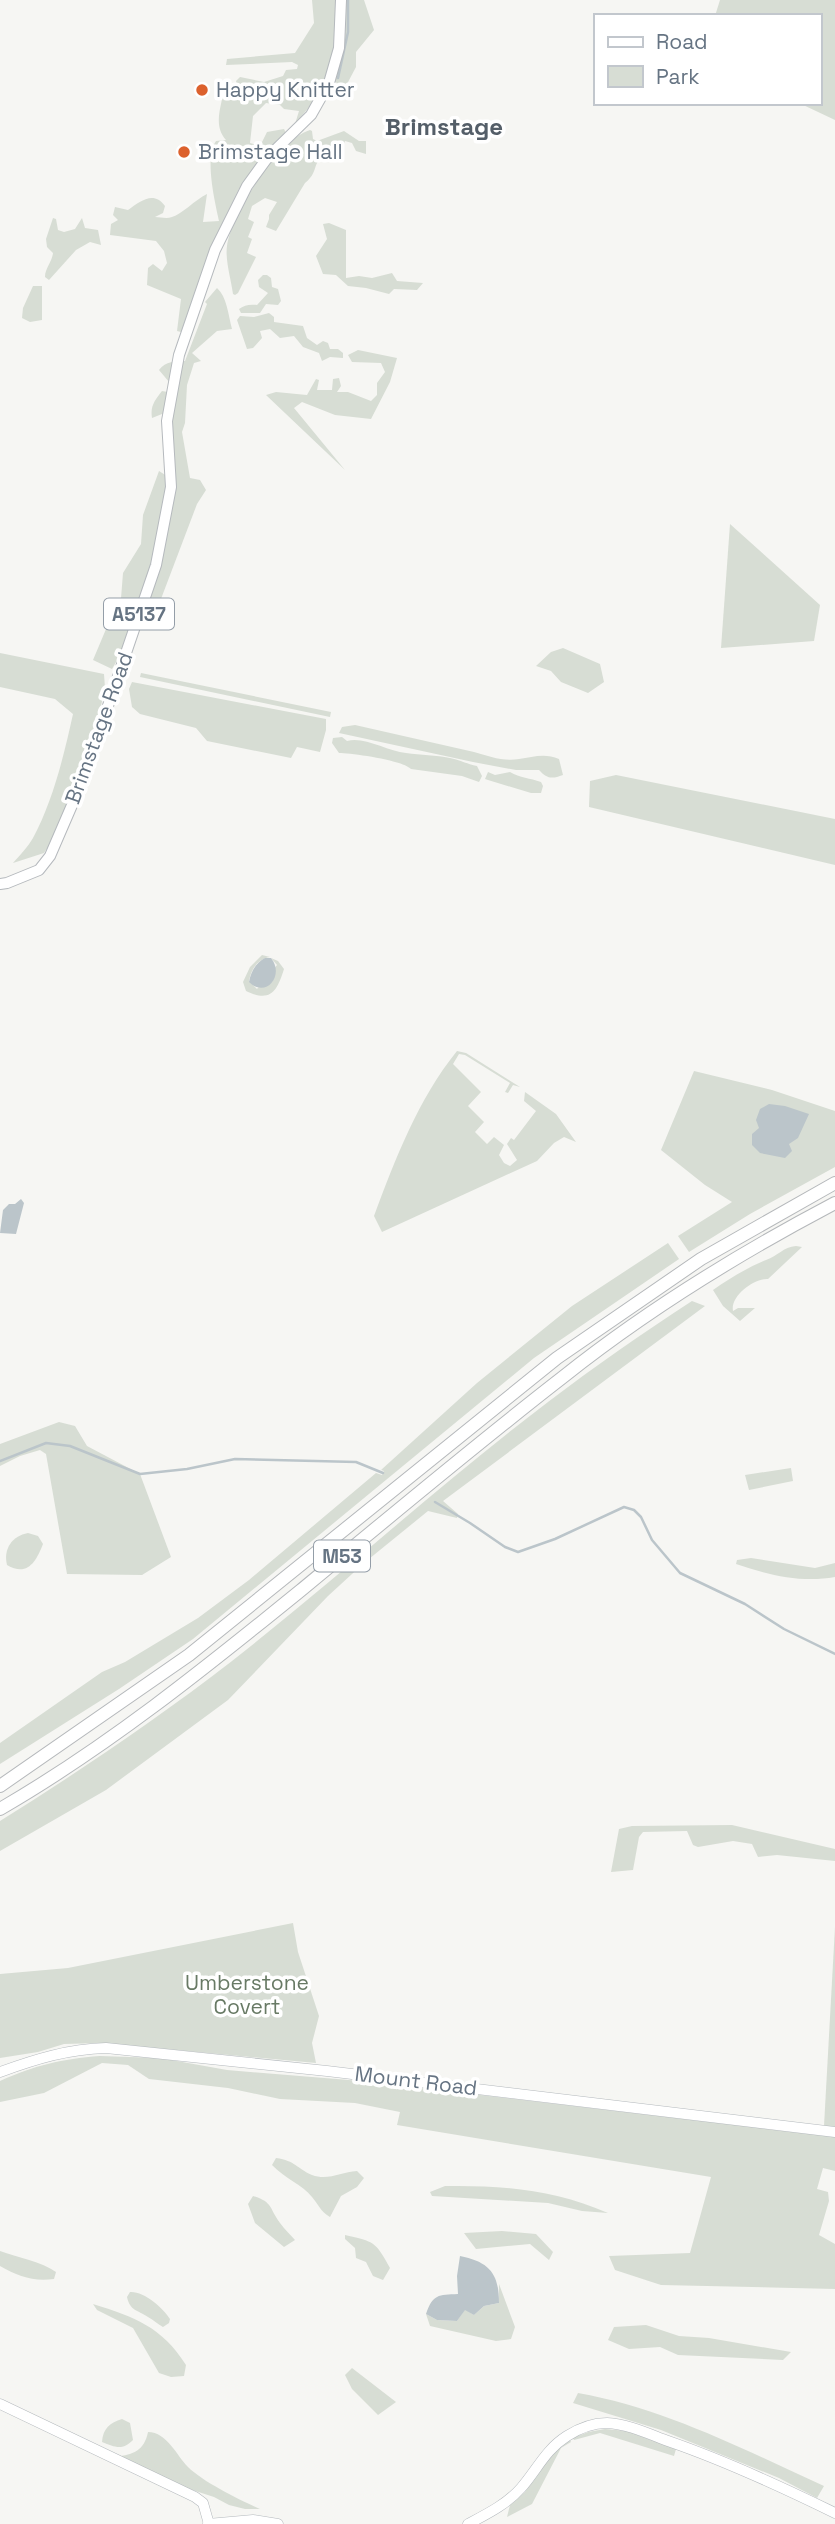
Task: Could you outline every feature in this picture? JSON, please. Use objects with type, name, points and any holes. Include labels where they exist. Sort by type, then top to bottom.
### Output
[{"type":"highway","name":"M53","points":[[0,1786],[190,1655],[556,1358],[701,1259],[835,1183]]},
{"type":"highway","name":"M53","points":[[0,1809],[136,1720],[222,1654],[565,1375],[742,1253],[835,1203]]},
{"type":"main road","name":"Brimstage Road","points":[[0,884],[39,870],[50,856],[82,782],[156,565],[171,487],[167,421],[179,355],[211,261],[247,186],[268,157],[311,116],[329,83],[339,48],[341,0]]},
{"type":"main road","name":"Mount Road","points":[[0,2072],[42,2056],[76,2049],[107,2048],[835,2132]]},
{"type":"main road","points":[[0,2404],[195,2497],[203,2503],[209,2524],[253,2520],[278,2524]]},
{"type":"main road","points":[[468,2524],[506,2502],[522,2487],[555,2444],[584,2427],[603,2423],[641,2431],[712,2456],[835,2513]]},
{"type":"green space","points":[[312,0],[364,0],[374,30],[356,52],[356,67],[347,84],[350,92],[347,94],[341,90],[336,82],[325,82],[315,100],[295,124],[299,111],[284,109],[280,105],[266,103],[253,116],[250,143],[260,146],[267,132],[284,129],[286,133],[239,189],[214,240],[181,332],[177,331],[181,299],[147,285],[148,268],[153,264],[162,271],[167,263],[164,251],[156,241],[110,235],[111,224],[118,220],[113,215],[115,207],[128,210],[146,199],[156,199],[165,206],[163,213],[155,217],[170,218],[207,194],[203,222],[219,221],[211,180],[211,158],[216,141],[226,140],[219,123],[224,90],[238,89],[236,81],[240,77],[264,82],[283,76],[286,70],[297,69],[298,65],[292,62],[226,65],[227,59],[295,53],[314,23]]},
{"type":"green space","points":[[720,0],[835,0],[835,120],[803,105],[821,105],[821,14],[716,14]]},
{"type":"green space","points":[[310,130],[313,139],[317,141],[344,131],[359,141],[366,141],[366,154],[356,151],[352,143],[345,141],[340,153],[323,157],[316,164],[276,231],[266,227],[277,202],[265,198],[252,206],[248,219],[254,222],[248,237],[252,239],[247,253],[256,257],[235,295],[227,263],[227,246],[237,216],[271,162],[298,136]]},
{"type":"green space","points":[[53,218],[56,219],[58,230],[64,232],[75,229],[82,218],[85,228],[98,230],[101,245],[90,242],[76,250],[49,280],[45,274],[53,253],[47,247],[46,239]]},
{"type":"green space","points":[[329,223],[346,230],[346,278],[372,278],[392,273],[397,281],[423,283],[417,290],[394,289],[389,294],[348,286],[336,275],[323,274],[316,256],[327,239],[323,224]]},
{"type":"green space","points":[[263,275],[271,278],[272,287],[278,289],[281,301],[278,305],[266,304],[260,313],[241,313],[239,309],[247,305],[257,305],[268,293],[259,287],[258,280]]},
{"type":"green space","points":[[33,286],[42,286],[42,320],[30,322],[22,318],[23,308]]},
{"type":"green space","points":[[217,288],[225,301],[232,329],[217,331],[192,353],[201,361],[194,363],[187,385],[182,432],[190,478],[200,480],[206,490],[197,504],[153,620],[138,624],[112,669],[93,660],[109,622],[120,611],[123,573],[141,544],[143,515],[159,471],[173,480],[171,416],[162,414],[152,418],[152,410],[162,391],[173,393],[175,389],[159,370],[168,363],[185,361],[207,304],[205,302]]},
{"type":"green space","points":[[269,313],[274,317],[274,322],[303,326],[307,338],[317,345],[323,341],[328,343],[330,349],[338,349],[343,353],[343,358],[330,357],[322,361],[319,353],[303,347],[294,336],[280,338],[270,329],[260,331],[262,338],[253,348],[247,349],[237,320],[240,316],[254,317]]},
{"type":"green space","points":[[358,350],[397,358],[390,382],[371,419],[335,415],[302,402],[294,408],[345,470],[266,395],[276,392],[307,395],[316,379],[319,380],[317,390],[332,390],[333,379],[339,378],[341,386],[337,392],[348,392],[371,401],[377,395],[377,383],[385,372],[381,363],[352,362],[348,355]]},
{"type":"green space","points":[[730,524],[820,605],[814,641],[721,648]]},
{"type":"green space","points":[[563,648],[600,664],[604,682],[588,693],[561,682],[551,671],[536,666],[551,652]]},
{"type":"green space","points":[[0,653],[104,674],[105,688],[86,757],[55,836],[44,853],[13,863],[31,841],[40,824],[62,761],[73,714],[55,699],[0,687]]},
{"type":"green space","points":[[141,673],[331,712],[330,717],[140,677]]},
{"type":"green space","points":[[132,682],[326,719],[320,752],[297,747],[291,758],[207,741],[196,728],[140,714],[132,707],[129,689]]},
{"type":"green space","points":[[355,725],[502,759],[554,757],[559,759],[563,775],[550,777],[539,770],[516,770],[339,733],[342,727]]},
{"type":"green space","points":[[342,737],[347,741],[361,740],[399,752],[454,759],[477,766],[482,776],[479,782],[462,776],[411,769],[376,758],[339,753],[332,743],[333,738]]},
{"type":"green space","points":[[488,772],[495,775],[510,772],[541,782],[541,793],[531,793],[485,779]]},
{"type":"green space","points":[[616,775],[835,819],[835,865],[589,807],[590,781]]},
{"type":"green space","points":[[262,955],[270,957],[255,966],[249,981],[257,989],[277,965],[271,958],[278,961],[284,969],[272,993],[262,996],[246,991],[243,982],[250,967]]},
{"type":"green space","points":[[457,1051],[466,1053],[520,1087],[513,1085],[508,1093],[505,1092],[510,1083],[465,1055],[459,1054],[453,1064],[481,1092],[468,1106],[484,1122],[475,1132],[487,1144],[494,1137],[504,1145],[499,1155],[504,1163],[510,1166],[517,1160],[507,1144],[511,1138],[514,1140],[536,1111],[524,1101],[525,1092],[556,1114],[576,1142],[564,1137],[554,1143],[537,1161],[382,1232],[374,1216],[399,1152],[431,1089]]},
{"type":"green space","points":[[694,1071],[772,1090],[835,1111],[835,1167],[750,1214],[689,1252],[678,1236],[732,1202],[705,1185],[661,1150]]},
{"type":"green space","points":[[668,1243],[679,1259],[534,1358],[193,1639],[0,1764],[0,1743],[102,1672],[125,1662],[198,1618],[249,1580],[376,1473],[382,1475],[384,1471],[381,1470],[477,1383],[572,1306]]},
{"type":"green space","points":[[796,1246],[802,1247],[768,1279],[756,1281],[739,1294],[733,1311],[738,1308],[755,1308],[740,1321],[723,1306],[713,1290],[745,1270]]},
{"type":"green space","points":[[692,1301],[705,1306],[443,1501],[458,1514],[457,1518],[428,1511],[328,1596],[228,1700],[106,1790],[0,1851],[0,1821],[118,1744],[204,1682],[508,1433],[601,1363]]},
{"type":"green space","points":[[59,1422],[75,1426],[87,1446],[140,1474],[171,1557],[142,1575],[67,1574],[46,1454],[40,1450],[0,1466],[0,1444]]},
{"type":"green space","points":[[791,1468],[793,1481],[749,1490],[745,1475]]},
{"type":"green space","points":[[28,1533],[38,1536],[43,1544],[34,1562],[20,1569],[7,1565],[6,1554],[10,1544],[17,1537]]},
{"type":"green space","points":[[751,1558],[815,1568],[835,1563],[835,1577],[785,1577],[736,1564],[737,1560]]},
{"type":"green space","points":[[732,1825],[835,1849],[835,1861],[777,1855],[758,1857],[752,1844],[733,1841],[698,1847],[693,1845],[687,1831],[643,1832],[639,1837],[633,1870],[611,1872],[619,1829],[632,1826]]},
{"type":"green space","name":"Umberstone Covert","points":[[293,1923],[298,1952],[319,2016],[312,2043],[316,2063],[102,2043],[64,2044],[38,2052],[0,2058],[0,1974],[68,1968]]},
{"type":"green space","points":[[835,1927],[835,2127],[824,2126]]},
{"type":"green space","points":[[100,2056],[160,2058],[227,2070],[361,2081],[835,2137],[835,2171],[823,2168],[817,2189],[828,2192],[829,2201],[819,2235],[835,2244],[835,2289],[661,2285],[615,2270],[609,2256],[690,2253],[711,2177],[397,2125],[400,2112],[355,2103],[280,2099],[228,2088],[149,2079],[128,2065],[102,2063],[44,2093],[0,2102],[0,2081],[49,2064]]},
{"type":"green space","points":[[276,2158],[288,2161],[318,2177],[357,2171],[364,2178],[357,2187],[341,2196],[330,2217],[308,2193],[272,2165]]},
{"type":"green space","points":[[445,2186],[528,2190],[568,2199],[608,2213],[582,2211],[548,2203],[432,2196],[430,2192]]},
{"type":"green space","points":[[253,2196],[267,2203],[295,2240],[284,2247],[255,2223],[248,2204]]},
{"type":"green space","points":[[502,2231],[536,2234],[553,2252],[549,2260],[530,2244],[476,2249],[464,2233]]},
{"type":"green space","points":[[345,2235],[368,2241],[381,2252],[390,2268],[383,2280],[373,2276],[366,2262],[356,2258],[355,2248],[345,2239]]},
{"type":"green space","points":[[0,2251],[50,2268],[56,2272],[54,2279],[32,2279],[7,2270],[0,2266]]},
{"type":"green space","points":[[499,2284],[515,2327],[511,2339],[496,2341],[430,2326],[426,2314],[437,2320],[457,2321],[465,2309],[474,2315],[484,2306],[499,2303]]},
{"type":"green space","points":[[130,2292],[141,2294],[153,2301],[170,2319],[169,2323],[163,2327],[132,2308],[127,2297]]},
{"type":"green space","points":[[93,2304],[135,2319],[157,2332],[186,2365],[184,2376],[171,2377],[159,2373],[133,2328],[97,2310]]},
{"type":"green space","points":[[646,2325],[679,2336],[709,2338],[791,2352],[783,2360],[678,2355],[660,2347],[629,2349],[608,2340],[614,2327]]},
{"type":"green space","points":[[352,2368],[396,2402],[378,2415],[352,2389],[345,2375]]},
{"type":"green space","points":[[578,2393],[642,2409],[673,2420],[824,2486],[817,2498],[779,2478],[661,2430],[573,2403]]},
{"type":"green space","points":[[122,2419],[130,2423],[133,2440],[122,2447],[102,2442],[108,2427]]},
{"type":"green space","points":[[605,2429],[627,2431],[676,2449],[674,2456],[600,2433],[574,2440],[573,2438]]},
{"type":"green space","points":[[148,2432],[166,2440],[188,2467],[203,2479],[260,2509],[229,2505],[116,2457],[137,2451],[144,2444]]},
{"type":"green space","points":[[570,2440],[571,2442],[561,2448],[532,2504],[507,2517],[510,2505],[525,2492],[548,2458]]},
{"type":"shaded area","points":[[265,958],[271,958],[275,965],[275,978],[267,986],[255,987],[249,982],[251,974]]},
{"type":"shaded area","points":[[769,1104],[809,1114],[798,1138],[789,1144],[792,1151],[785,1158],[760,1153],[752,1145],[752,1134],[759,1128],[756,1120],[760,1109]]},
{"type":"shaded area","points":[[21,1199],[24,1203],[16,1234],[0,1233],[3,1210]]},
{"type":"shaded area","points":[[460,2256],[479,2262],[491,2271],[497,2284],[499,2303],[484,2306],[474,2315],[465,2310],[457,2321],[437,2320],[426,2314],[437,2297],[458,2294]]},
{"type":"waterway","points":[[338,78],[348,32],[348,0]]},
{"type":"waterway","points":[[0,1461],[46,1443],[70,1446],[140,1474],[187,1469],[235,1459],[356,1462],[383,1473]]},
{"type":"waterway","points":[[435,1502],[505,1547],[518,1552],[555,1539],[624,1507],[634,1510],[641,1517],[652,1540],[680,1573],[745,1604],[784,1629],[835,1654]]},
{"type":"place","name":"Happy Knitter","points":[[202,90]]},
{"type":"place","name":"Brimstage Hall","points":[[184,152]]},
{"type":"district","name":"Brimstage","points":[[444,127]]}]
